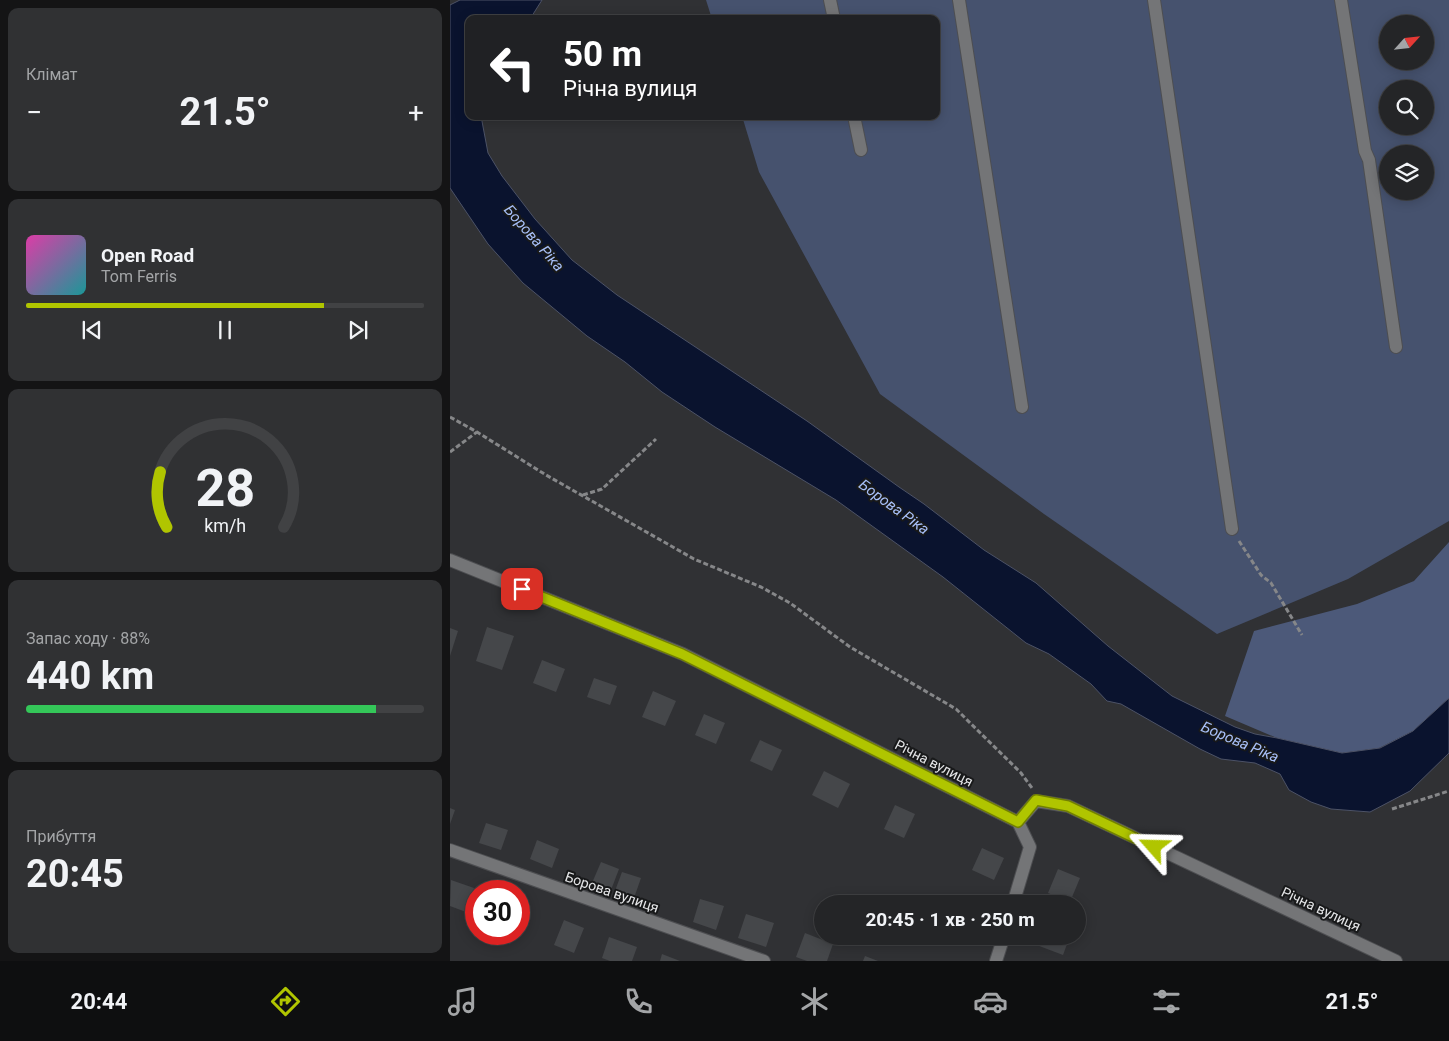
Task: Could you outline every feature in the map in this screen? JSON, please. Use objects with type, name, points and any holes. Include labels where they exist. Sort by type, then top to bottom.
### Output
[{"type":"street","points":[[830,0],[833,15]]},
{"type":"street","points":[[959,0],[1022,407]]},
{"type":"street","points":[[1154,0],[1232,529]]},
{"type":"street","points":[[1341,0],[1365,151],[1369,160],[1396,348]]},
{"type":"street","points":[[855,120],[861,150]]},
{"type":"street","name":"Річна вулиця","points":[[450,560],[682,654],[1018,822]]},
{"type":"street","points":[[1016,895],[1030,848],[1018,822],[1036,800]]},
{"type":"street","name":"Річна вулиця","points":[[1036,800],[1068,806],[1396,961]]},
{"type":"street","name":"Борова вулиця","points":[[450,850],[764,961]]},
{"type":"street","points":[[996,961],[1001,945]]},
{"type":"path","points":[[450,417],[694,559],[761,587],[790,603],[850,647],[956,709],[1022,773],[1032,786],[1036,800]]},
{"type":"path","points":[[450,452],[477,432]]},
{"type":"path","points":[[583,496],[602,489],[656,439]]},
{"type":"path","points":[[1232,529],[1261,575],[1271,583],[1302,635]]},
{"type":"path","points":[[1392,809],[1449,791]]},
{"type":"shaded area","points":[[706,0],[1449,0],[1449,521],[1348,579],[1217,634],[1044,514],[880,394],[759,172],[743,120],[940,120],[940,15],[711,15]]},
{"type":"shaded area","points":[[1449,542],[1449,698],[1413,731],[1379,748],[1342,753],[1277,738],[1225,716],[1254,631],[1357,604],[1414,581]]},
{"type":"water","name":"Борова Ріка","points":[[460,0],[542,0],[533,15],[465,15],[465,120],[482,120],[488,153],[502,176],[535,219],[572,260],[617,295],[807,421],[924,504],[984,550],[1036,583],[1108,646],[1172,696],[1235,727],[1255,734],[1342,753],[1380,748],[1413,731],[1449,698],[1449,753],[1410,791],[1370,812],[1331,809],[1311,802],[1289,790],[1280,774],[1255,763],[1221,759],[1200,749],[1121,704],[1107,701],[1091,684],[1049,654],[1026,643],[943,577],[836,500],[715,427],[662,392],[625,362],[587,336],[523,283],[488,244],[450,188],[450,5]]},
{"type":"building","points":[[487,627],[514,636],[502,670],[476,661]]},
{"type":"building","points":[[450,628],[458,631],[450,656]]},
{"type":"building","points":[[542,660],[565,669],[556,692],[533,683]]},
{"type":"building","points":[[594,678],[617,686],[610,705],[587,697]]},
{"type":"building","points":[[653,691],[676,701],[665,726],[642,717]]},
{"type":"building","points":[[704,714],[725,723],[716,744],[695,735]]},
{"type":"building","points":[[760,740],[782,750],[772,771],[750,761]]},
{"type":"building","points":[[824,771],[850,784],[838,808],[812,795]]},
{"type":"building","points":[[895,805],[915,814],[904,838],[884,829]]},
{"type":"building","points":[[450,808],[455,810],[450,824]]},
{"type":"building","points":[[486,823],[508,830],[501,850],[479,843]]},
{"type":"building","points":[[537,840],[559,849],[552,868],[530,859]]},
{"type":"building","points":[[982,848],[1004,858],[994,880],[972,870]]},
{"type":"building","points":[[601,862],[619,869],[611,890],[592,883]]},
{"type":"building","points":[[1058,869],[1080,878],[1073,895],[1053,895],[1048,893]]},
{"type":"building","points":[[622,872],[641,878],[634,898],[615,891]]},
{"type":"building","points":[[451,880],[465,885],[465,912],[450,906]]},
{"type":"building","points":[[700,899],[724,906],[716,930],[693,922]]},
{"type":"building","points":[[746,914],[774,923],[766,947],[738,938]]},
{"type":"building","points":[[564,920],[584,928],[574,953],[554,945]]},
{"type":"building","points":[[805,933],[814,937],[814,945],[833,945],[827,961],[807,961],[796,957]]},
{"type":"building","points":[[609,937],[637,947],[632,961],[610,961],[602,958]]},
{"type":"building","points":[[1037,945],[1067,945],[1063,955]]},
{"type":"building","points":[[662,954],[680,961],[660,961]]},
{"type":"building","points":[[865,956],[878,961],[863,961]]},
{"type":"route","points":[[522,589],[682,654],[1018,822],[1036,800],[1068,806],[1154,847]]}]
